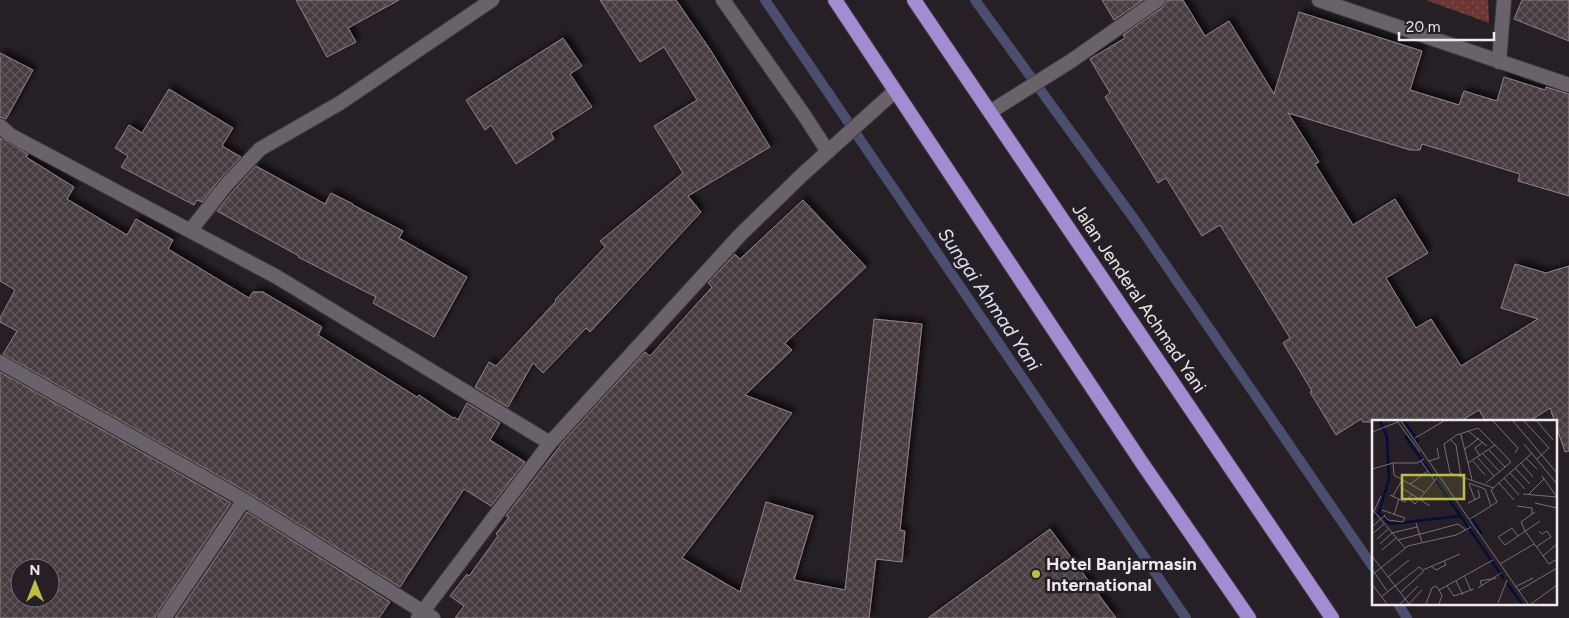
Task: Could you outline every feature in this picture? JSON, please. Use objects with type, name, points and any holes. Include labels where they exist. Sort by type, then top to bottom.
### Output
[{"type":"highway","points":[[835,0],[1142,463],[1249,618]]},
{"type":"highway","name":"Jalan Jenderal Achmad Yani","points":[[914,0],[1332,618]]},
{"type":"street","points":[[190,231],[227,184],[260,149],[340,103],[492,0]]},
{"type":"street","points":[[723,0],[828,152]]},
{"type":"street","points":[[990,112],[1158,0]]},
{"type":"street","points":[[1319,0],[1569,85]]},
{"type":"street","points":[[1499,62],[1504,0]]},
{"type":"street","points":[[0,362],[244,500],[425,616],[550,443],[741,234],[803,174],[896,91]]},
{"type":"street","points":[[0,128],[277,277],[550,443]]},
{"type":"street","points":[[164,618],[244,500]]},
{"type":"shaded area","points":[[1426,0],[1488,0],[1489,23]]},
{"type":"building","points":[[296,0],[399,0],[348,28],[356,42],[327,57]]},
{"type":"building","points":[[600,0],[676,0],[711,51],[770,147],[688,196],[701,212],[590,332],[586,328],[543,373],[533,363],[508,407],[475,387],[489,362],[496,366],[556,301],[605,247],[600,241],[683,173],[654,126],[697,100],[664,47],[640,62]]},
{"type":"building","points":[[1102,0],[1143,0],[1114,20]]},
{"type":"building","points":[[1167,0],[1183,0],[1205,36],[1229,21],[1274,94],[1299,12],[1422,51],[1410,90],[1459,105],[1464,91],[1497,101],[1504,77],[1545,90],[1546,87],[1569,94],[1569,196],[1518,181],[1520,174],[1422,144],[1420,150],[1410,150],[1288,113],[1319,162],[1315,164],[1353,225],[1395,199],[1428,253],[1386,278],[1416,328],[1431,319],[1461,366],[1538,319],[1501,308],[1515,264],[1546,273],[1569,266],[1569,451],[1565,452],[1556,426],[1556,420],[1554,420],[1550,408],[1531,420],[1485,420],[1479,410],[1462,420],[1372,420],[1372,422],[1363,422],[1361,419],[1336,435],[1283,343],[1290,338],[1220,225],[1202,236],[1166,178],[1158,183],[1105,97],[1110,93],[1090,59],[1125,38],[1123,35],[1163,7]]},
{"type":"building","points":[[1522,0],[1569,0],[1569,41],[1514,19]]},
{"type":"building","points":[[563,38],[582,66],[570,74],[592,107],[551,133],[554,139],[516,164],[491,125],[485,130],[466,100]]},
{"type":"building","points":[[0,53],[33,70],[6,119],[0,117]]},
{"type":"building","points":[[169,89],[233,128],[222,146],[241,157],[202,202],[197,200],[194,205],[121,167],[128,156],[115,148],[129,125],[142,133]]},
{"type":"building","points":[[0,138],[28,154],[26,157],[74,187],[67,199],[127,235],[136,219],[173,240],[168,249],[249,298],[253,292],[263,292],[322,327],[318,335],[417,397],[419,395],[453,418],[458,420],[467,403],[500,423],[490,440],[525,462],[491,506],[464,489],[400,587],[249,493],[3,354],[17,331],[0,322],[0,318],[15,290],[0,281]]},
{"type":"building","points":[[256,166],[325,204],[331,193],[353,204],[403,231],[399,238],[467,277],[434,337],[373,303],[376,297],[298,257],[217,211]]},
{"type":"building","points":[[803,200],[866,267],[785,343],[792,350],[745,395],[792,413],[682,558],[740,592],[766,502],[813,516],[794,580],[845,590],[874,319],[922,324],[900,530],[905,531],[902,562],[876,559],[869,618],[455,618],[464,606],[450,596],[467,574],[469,576],[498,536],[496,534],[509,517],[506,516],[563,442],[645,352],[650,356],[712,287],[708,283],[735,254],[740,259]]},
{"type":"building","points":[[0,372],[231,503],[155,618],[0,618]]},
{"type":"building","points":[[247,512],[390,602],[379,618],[175,618]]},
{"type":"building","name":"Hotel Banjarmasin International","points":[[1050,529],[1116,618],[928,618]]},
{"type":"waterway","name":"Sungai Ahmad Yani","points":[[765,0],[1186,618]]},
{"type":"waterway","name":"Sungai Ahmad Yani","points":[[975,0],[1137,223],[1372,566]]},
{"type":"waterway","name":"Sungai Ahmad Yani","points":[[1399,606],[1407,618]]},
{"type":"place","name":"Hotel Banjarmasin International","points":[[1036,574]]}]
